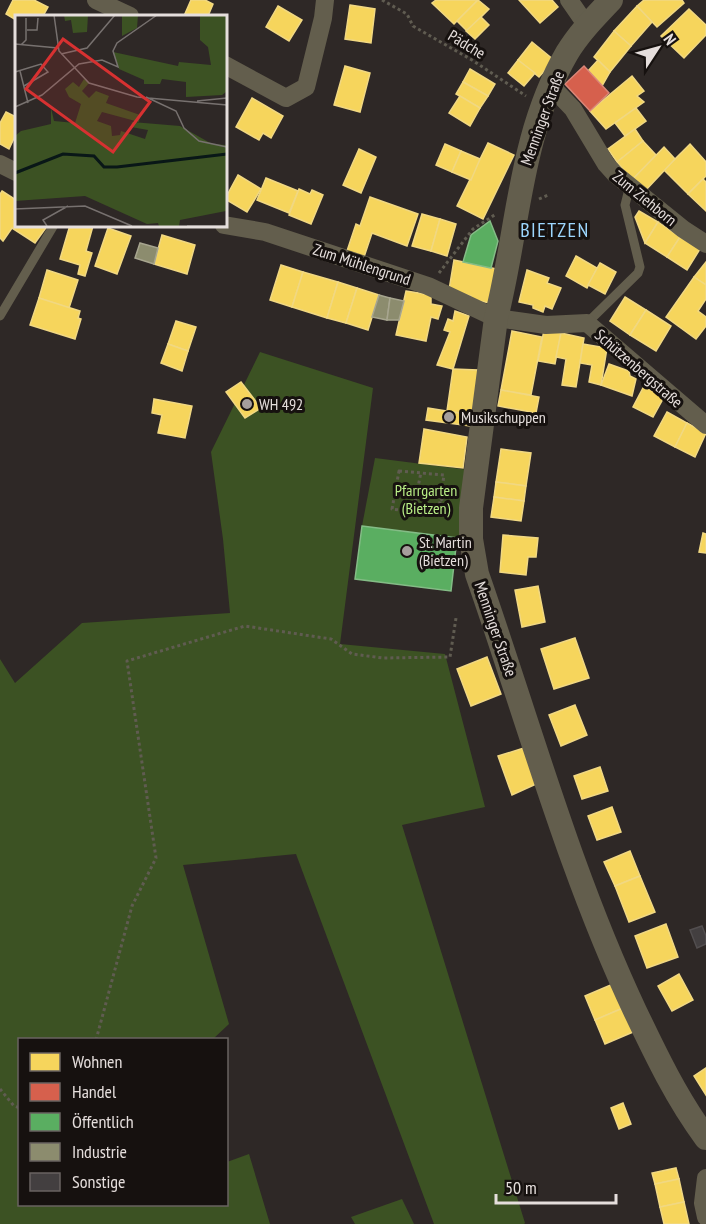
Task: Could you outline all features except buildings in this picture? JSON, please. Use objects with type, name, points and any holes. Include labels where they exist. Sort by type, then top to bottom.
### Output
[{"type":"street","points":[[96,0],[128,15]]},
{"type":"street","points":[[226,67],[286,98],[306,87],[323,18],[325,0]]},
{"type":"street","points":[[569,0],[587,26]]},
{"type":"street","name":"Menninger Straße","points":[[611,0],[567,52],[547,96],[531,141],[515,211],[503,290],[496,318],[471,508],[471,539],[477,574],[579,878],[611,958],[664,1071],[706,1138]]},
{"type":"street","name":"Zum Ziehborn","points":[[547,96],[573,109],[606,164],[615,174],[706,244]]},
{"type":"street","points":[[0,164],[15,172]]},
{"type":"street","name":"Zum Mühlengrund","points":[[226,225],[265,232],[428,286],[496,318]]},
{"type":"street","name":"Schützenbergstraße","points":[[496,318],[546,325],[587,323],[706,425]]},
{"type":"street","points":[[706,1178],[703,1203],[706,1216]]},
{"type":"lane","points":[[587,323],[638,273],[640,267],[625,205],[630,185]]},
{"type":"lane","points":[[0,316],[53,226]]},
{"type":"path","name":"Pädche","points":[[382,0],[407,14],[413,26],[462,54],[547,96]]},
{"type":"path","points":[[428,286],[473,229],[498,213],[515,211]]},
{"type":"path","points":[[399,471],[444,475],[438,515],[392,509],[394,493],[399,471]]},
{"type":"path","points":[[413,513],[421,472]]},
{"type":"path","points":[[394,493],[440,497]]},
{"type":"path","points":[[97,1038],[132,906],[156,858],[127,661],[245,627],[331,639],[352,654],[382,658],[450,657],[456,618]]},
{"type":"path","points":[[0,1089],[14,1106],[18,1107]]},
{"type":"green space","points":[[260,352],[373,388],[340,644],[445,654],[485,807],[402,825],[524,1224],[434,1224],[296,854],[183,865],[229,1024],[214,1038],[18,1038],[18,1206],[228,1206],[228,1162],[249,1154],[270,1224],[0,1224],[0,659],[15,683],[82,623],[230,613],[211,452]]},
{"type":"green space","name":"Pfarrgarten (Bietzen)","points":[[375,458],[477,471],[471,539],[362,526]]},
{"type":"green space","points":[[402,1199],[414,1224],[355,1224],[351,1217]]},
{"type":"place","name":"WH 492","points":[[247,404]]},
{"type":"place","name":"Musikschuppen","points":[[449,417]]},
{"type":"place","name":"St. Martin (Bietzen)","points":[[407,551]]},
{"type":"district","name":"BIETZEN","points":[[555,230]]}]
